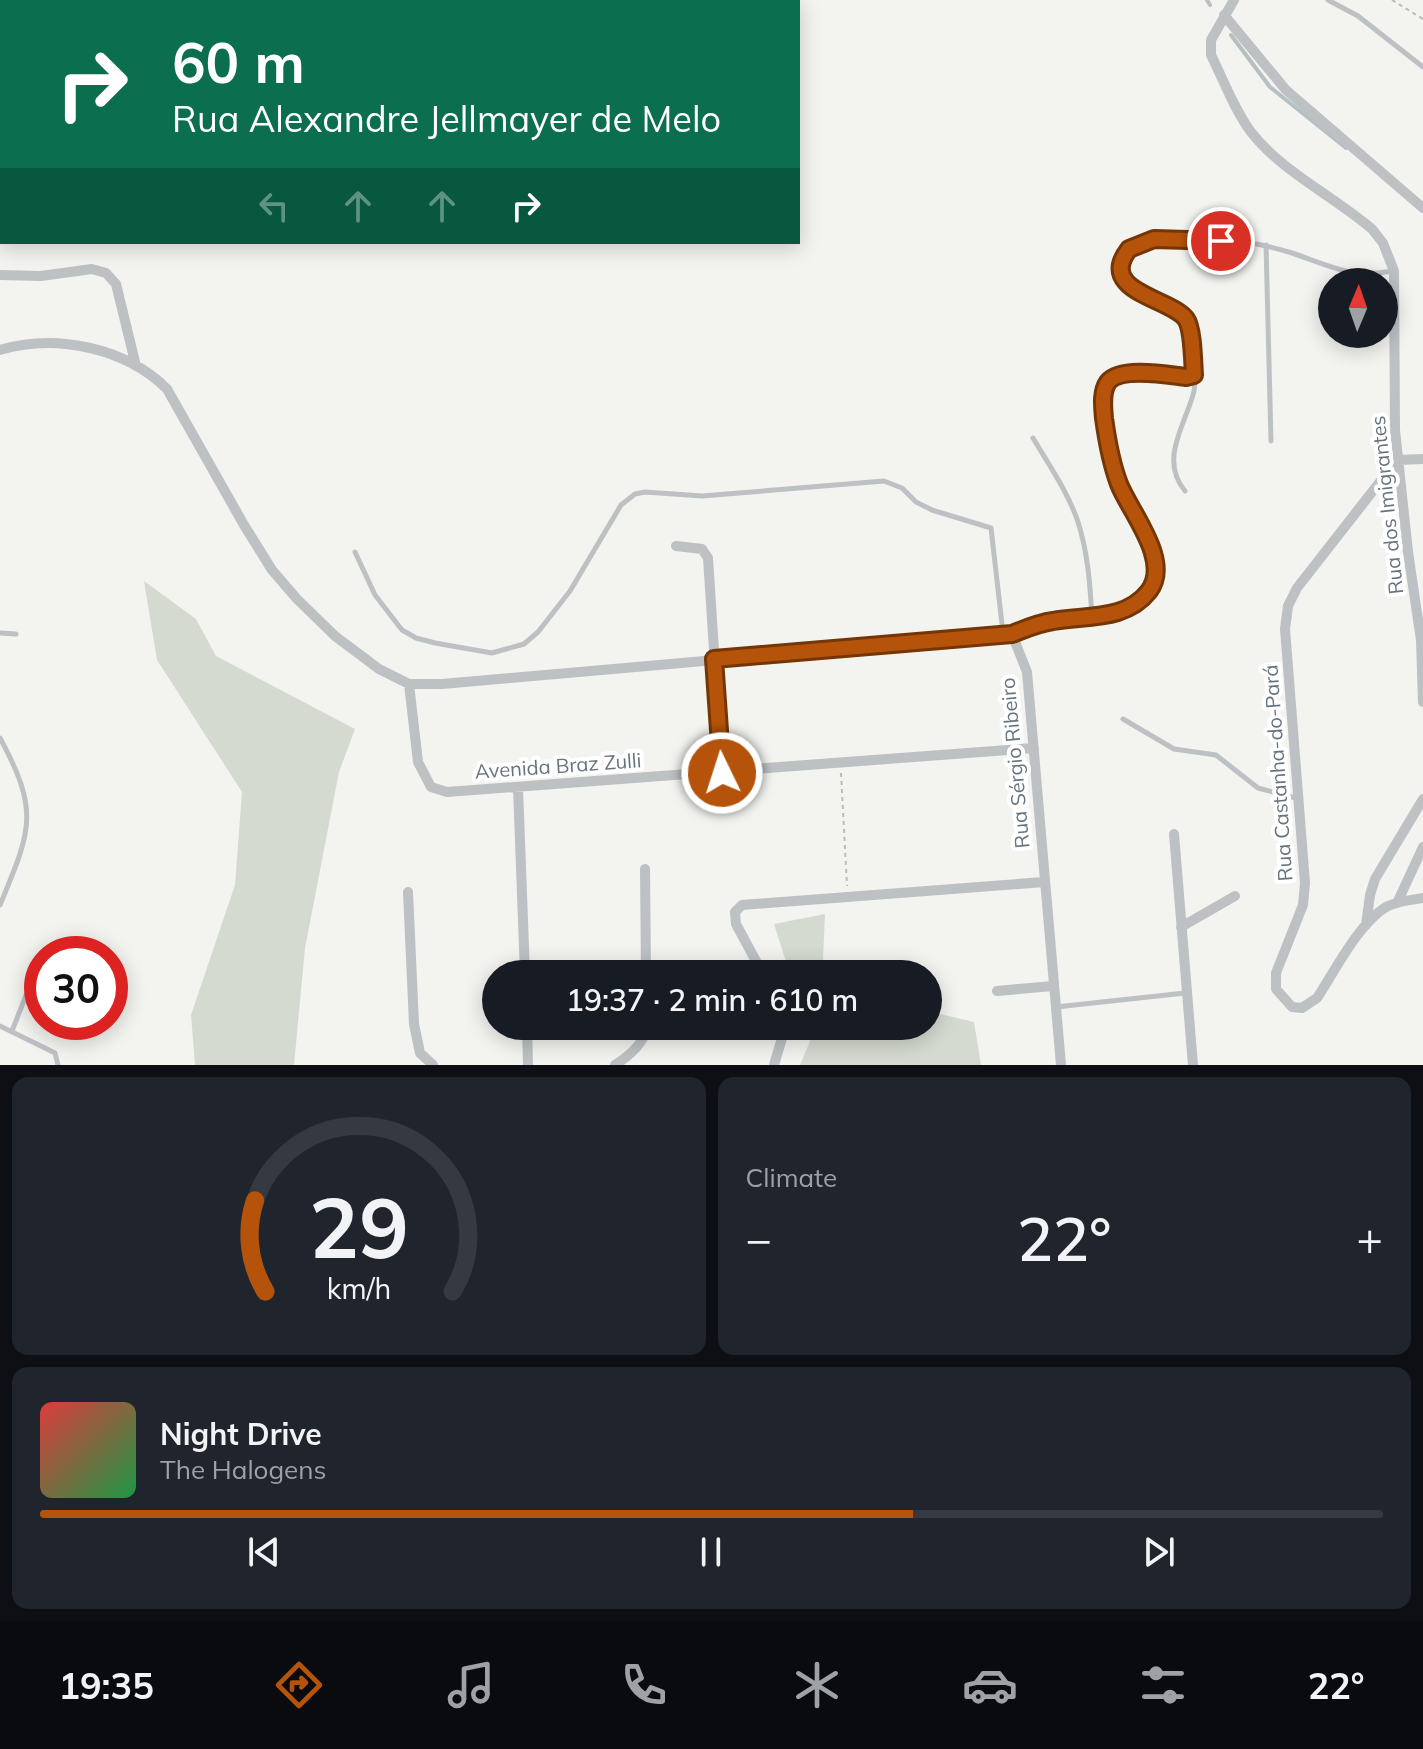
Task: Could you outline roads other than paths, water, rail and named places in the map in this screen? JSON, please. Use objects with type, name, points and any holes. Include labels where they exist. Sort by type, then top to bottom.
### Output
[{"type":"street","name":"Rua dos Imigrantes","points":[[1234,0],[1211,40],[1211,55],[1241,116],[1253,135],[1273,154],[1372,229],[1383,243],[1393,268]]},
{"type":"street","points":[[1224,15],[1286,90],[1423,208]]},
{"type":"street","points":[[0,275],[41,276],[92,269],[106,273],[116,284],[136,366]]},
{"type":"street","points":[[0,350],[35,344],[64,344],[93,349],[155,377],[167,389],[272,570],[335,636],[379,669],[409,684],[442,684],[979,638],[1007,633]]},
{"type":"street","name":"Rua dos Imigrantes","points":[[1395,348],[1397,460],[1418,587],[1423,702]]},
{"type":"street","points":[[1397,460],[1423,459]]},
{"type":"street","name":"Rua Castanha-do-Pará","points":[[1366,925],[1317,998],[1297,1008],[1283,999],[1276,989],[1276,973],[1303,905],[1305,883],[1285,629],[1288,606],[1297,588],[1397,460]]},
{"type":"street","points":[[676,546],[695,546],[702,549],[708,558],[722,773]]},
{"type":"street","name":"Rua Sérgio Ribeiro","points":[[1007,633],[1027,672],[1061,1065]]},
{"type":"street","name":"Avenida Braz Zulli","points":[[409,684],[418,762],[431,787],[447,792],[1034,748]]},
{"type":"street","points":[[518,787],[524,960]]},
{"type":"street","points":[[1366,925],[1375,879],[1423,799]]},
{"type":"street","points":[[1174,834],[1193,1065]]},
{"type":"street","points":[[1397,903],[1423,847]]},
{"type":"street","points":[[645,869],[646,960]]},
{"type":"street","points":[[755,960],[736,924],[735,912],[742,905],[1044,882]]},
{"type":"street","points":[[408,892],[414,1024],[420,1053],[433,1065]]},
{"type":"street","points":[[1181,927],[1235,896]]},
{"type":"street","points":[[1366,925],[1386,907],[1423,898]]},
{"type":"street","points":[[997,991],[1053,986]]},
{"type":"street","points":[[527,1040],[528,1065]]},
{"type":"street","points":[[615,1065],[642,1040]]},
{"type":"street","points":[[774,1065],[781,1040]]},
{"type":"lane","points":[[1328,0],[1358,16],[1423,67]]},
{"type":"lane","points":[[1185,491],[1176,477],[1175,455],[1180,427],[1194,391],[1189,322],[1182,315],[1132,288],[1123,274],[1124,256],[1129,249],[1154,239],[1187,239],[1266,245],[1333,268]]},
{"type":"lane","points":[[1266,245],[1271,441]]},
{"type":"lane","points":[[355,552],[375,595],[388,616],[402,630],[435,643],[492,653],[524,644],[538,632],[570,591],[621,505],[635,494],[702,496],[884,481],[902,488],[916,502],[932,510],[991,528],[1007,633],[1037,624],[1107,615],[1135,605],[1153,585],[1157,569],[1150,545],[1113,466],[1103,404],[1107,383],[1128,373],[1194,375]]},
{"type":"lane","points":[[1033,438],[1077,520],[1087,566],[1092,617]]},
{"type":"lane","points":[[0,633],[16,634]]},
{"type":"lane","points":[[1123,719],[1174,749],[1216,755],[1258,788],[1300,799]]},
{"type":"lane","points":[[0,738],[25,790],[27,805],[22,854],[0,905]]},
{"type":"lane","points":[[1055,1007],[1186,993]]},
{"type":"lane","points":[[12,1031],[24,1000]]},
{"type":"lane","points":[[0,1026],[55,1053],[58,1065]]},
{"type":"waterway","points":[[1207,0],[1210,5]]},
{"type":"waterway","points":[[1231,35],[1270,87],[1346,148]]}]
